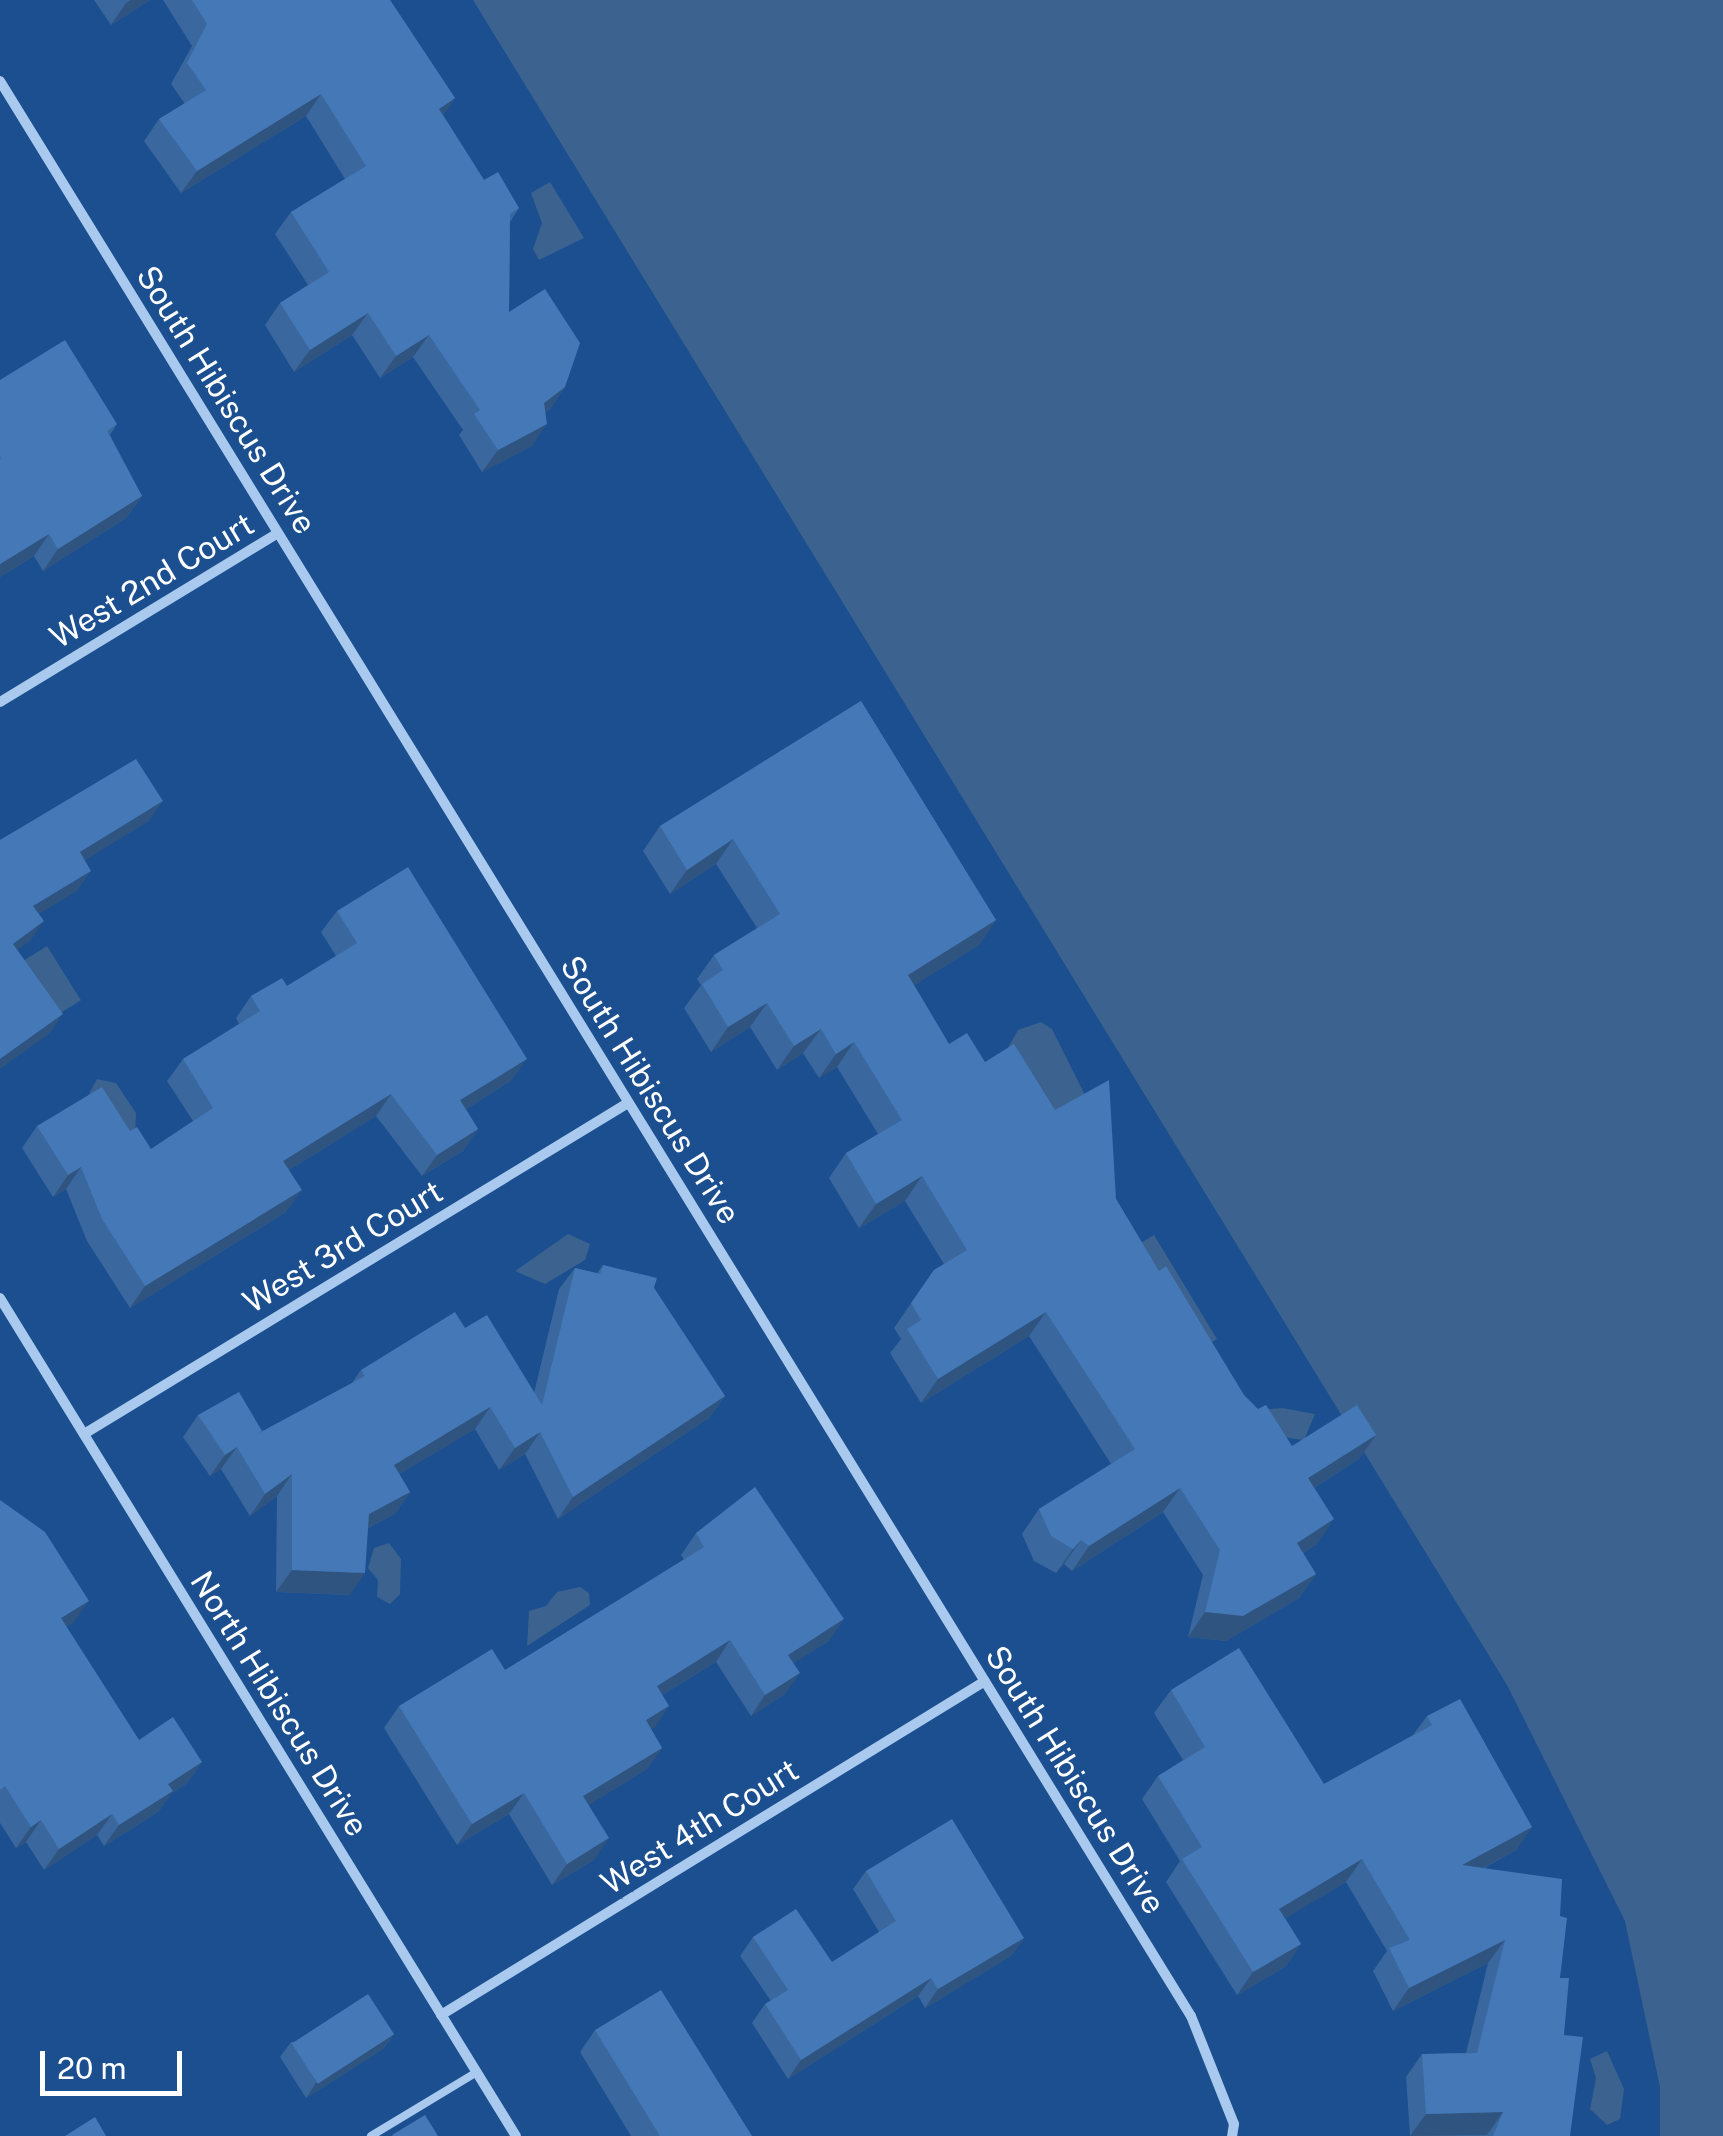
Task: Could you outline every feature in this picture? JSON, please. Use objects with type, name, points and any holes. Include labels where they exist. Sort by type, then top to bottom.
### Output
[{"type":"street","name":"South Hibiscus Drive","points":[[0,81],[1191,2016],[1234,2124],[1232,2136]]},
{"type":"street","name":"West 2nd Court","points":[[0,702],[278,533]]},
{"type":"street","name":"West 3rd Court","points":[[84,1434],[628,1102]]},
{"type":"street","name":"North Hibiscus Drive","points":[[0,1298],[516,2136]]},
{"type":"street","name":"West 4th Court","points":[[441,2015],[985,1681]]},
{"type":"lane","points":[[370,2136],[477,2072]]},
{"type":"water","points":[[473,0],[1723,0],[1723,2136],[1660,2136],[1660,2087],[1625,1921],[1507,1685]]},
{"type":"water","points":[[550,182],[584,238],[539,260],[533,249],[542,223],[531,193]]},
{"type":"water","points":[[47,946],[81,1000],[50,1020],[16,966]]},
{"type":"water","points":[[1041,1022],[1052,1029],[1086,1097],[1054,1118],[1005,1053],[1018,1030]]},
{"type":"water","points":[[97,1079],[116,1083],[136,1113],[135,1136],[88,1096]]},
{"type":"water","points":[[568,1234],[590,1244],[585,1260],[545,1284],[515,1271]]},
{"type":"water","points":[[1154,1235],[1217,1339],[1189,1357],[1119,1256]]},
{"type":"water","points":[[1282,1408],[1315,1414],[1304,1440],[1282,1437],[1258,1410]]},
{"type":"water","points":[[389,1543],[401,1559],[400,1594],[390,1604],[377,1597],[378,1580],[368,1568],[374,1548]]},
{"type":"water","points":[[580,1587],[589,1593],[590,1605],[527,1646],[529,1611],[546,1606],[557,1592]]},
{"type":"water","points":[[1607,2051],[1624,2089],[1620,2119],[1607,2125],[1590,2109],[1596,2078],[1590,2059]]},
{"type":"building","points":[[192,0],[390,0],[455,98],[439,109],[484,180],[498,172],[519,208],[510,214],[509,312],[545,289],[580,343],[565,387],[544,403],[547,424],[498,450],[474,414],[480,410],[429,335],[396,356],[368,313],[310,350],[280,303],[329,272],[291,212],[366,166],[321,94],[197,171],[159,119],[206,90],[187,63],[207,24]]},
{"type":"building","points":[[65,340],[117,424],[107,431],[142,496],[58,549],[49,534],[0,564],[0,380]]},
{"type":"building","points":[[861,701],[996,920],[908,975],[949,1044],[967,1033],[985,1062],[1014,1044],[1055,1110],[1109,1080],[1116,1199],[1159,1271],[1166,1266],[1244,1395],[1258,1409],[1266,1405],[1292,1446],[1357,1405],[1376,1435],[1308,1478],[1334,1519],[1297,1543],[1316,1574],[1243,1616],[1205,1612],[1220,1550],[1180,1488],[1089,1546],[1081,1540],[1073,1549],[1051,1536],[1039,1509],[1135,1449],[1046,1312],[938,1379],[907,1329],[921,1320],[911,1303],[934,1270],[967,1250],[922,1176],[876,1204],[846,1153],[902,1120],[854,1042],[836,1054],[821,1029],[794,1046],[767,1003],[728,1027],[702,984],[723,970],[714,955],[780,914],[733,839],[687,870],[660,826]]},
{"type":"building","points":[[136,759],[163,801],[80,852],[91,871],[33,906],[44,921],[13,944],[63,1014],[0,1059],[0,840]]},
{"type":"building","points":[[408,867],[527,1059],[460,1100],[478,1129],[437,1155],[391,1094],[283,1161],[302,1190],[145,1286],[102,1219],[81,1167],[68,1175],[37,1126],[102,1087],[130,1131],[137,1127],[151,1149],[213,1108],[183,1059],[260,1011],[251,996],[282,978],[287,986],[357,943],[337,911]]},
{"type":"building","points":[[603,1265],[657,1278],[654,1288],[725,1396],[573,1497],[540,1432],[515,1448],[490,1407],[394,1465],[410,1492],[369,1514],[365,1573],[292,1570],[292,1474],[265,1494],[237,1447],[225,1455],[198,1415],[239,1392],[262,1431],[250,1438],[365,1376],[361,1370],[455,1312],[465,1328],[487,1315],[542,1405],[575,1268],[600,1274]]},
{"type":"building","points":[[755,1487],[844,1619],[788,1655],[800,1673],[765,1695],[730,1640],[657,1686],[669,1706],[646,1720],[662,1748],[583,1796],[609,1838],[567,1864],[524,1793],[472,1824],[399,1706],[492,1649],[505,1670],[704,1547],[696,1533]]},
{"type":"building","points":[[0,1500],[45,1532],[89,1601],[61,1618],[139,1740],[173,1717],[202,1762],[168,1784],[173,1791],[119,1825],[112,1814],[59,1849],[41,1820],[31,1827],[5,1786],[0,1790]]},
{"type":"building","points":[[1239,1648],[1324,1784],[1432,1725],[1427,1716],[1460,1699],[1532,1827],[1462,1865],[1562,1879],[1560,1916],[1567,1918],[1560,1978],[1569,1978],[1564,2035],[1583,2037],[1570,2136],[1493,2136],[1503,2112],[1426,2114],[1422,2054],[1477,2053],[1505,1940],[1409,1988],[1389,1948],[1410,1940],[1362,1859],[1279,1909],[1301,1944],[1253,1972],[1182,1859],[1202,1847],[1158,1776],[1205,1747],[1171,1690]]},
{"type":"building","points":[[952,1819],[1024,1938],[938,1989],[931,1978],[801,2060],[765,2004],[788,1990],[753,1937],[796,1909],[832,1962],[896,1921],[866,1871]]},
{"type":"building","points":[[661,1990],[752,2136],[660,2136],[595,2030]]},
{"type":"building","points":[[368,1994],[394,2034],[318,2084],[292,2044]]},
{"type":"building","points":[[425,2115],[438,2136],[392,2135]]},
{"type":"building","points":[[95,2117],[106,2136],[65,2136]]}]
